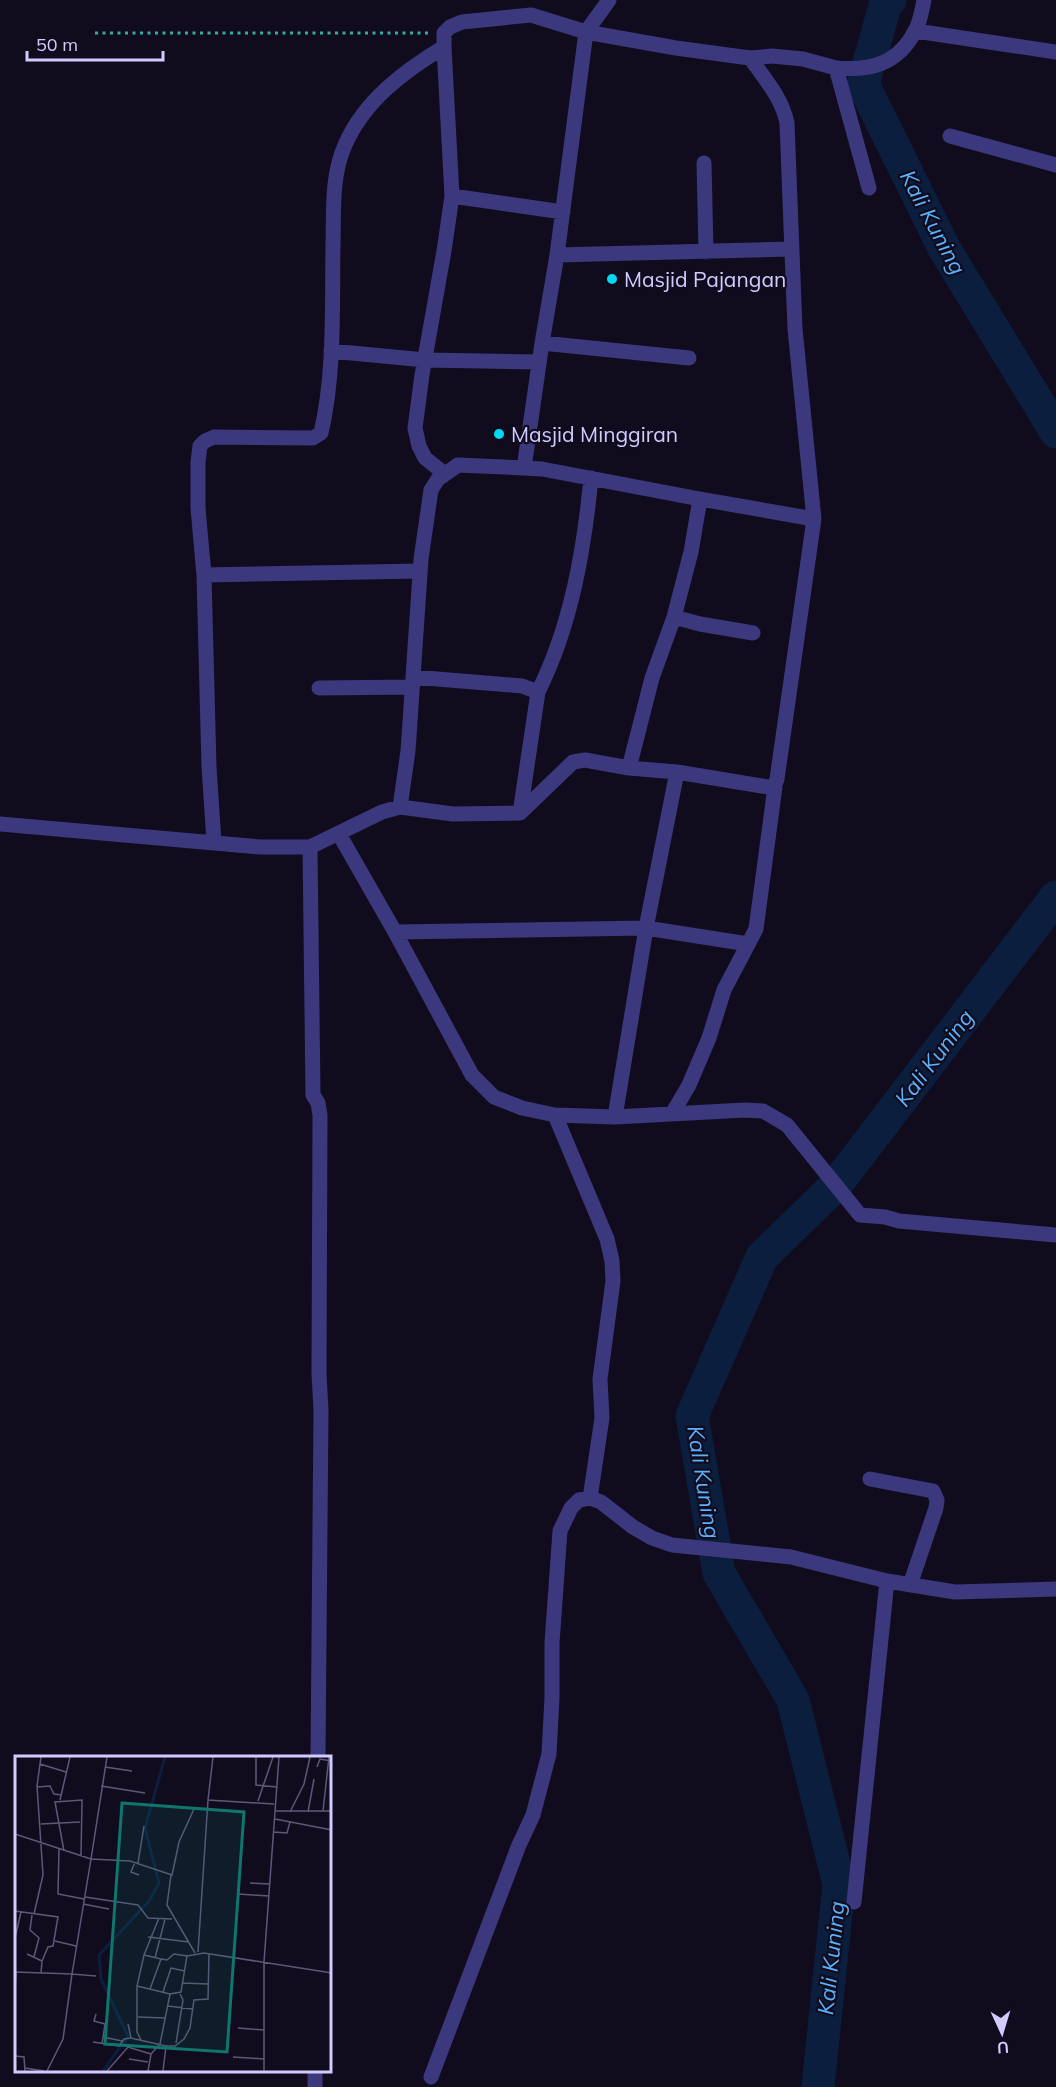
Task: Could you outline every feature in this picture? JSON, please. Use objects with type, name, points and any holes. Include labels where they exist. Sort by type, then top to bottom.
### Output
[{"type":"street","points":[[524,468],[557,255],[586,32],[609,0]]},
{"type":"street","points":[[214,842],[209,767],[204,575],[198,508],[200,446],[214,437],[313,438],[321,432],[331,351],[334,187],[345,146],[361,119],[382,92],[444,40],[450,27],[462,22],[530,7],[586,32],[750,58],[802,59],[841,68],[877,66],[897,56],[916,31],[924,0]]},
{"type":"street","points":[[916,31],[1056,52]]},
{"type":"street","points":[[444,40],[452,196],[416,428],[419,446],[425,458],[445,474]]},
{"type":"street","points":[[672,1114],[689,1085],[709,1038],[724,990],[756,929],[814,519],[795,329],[787,123],[784,109],[750,58]]},
{"type":"street","points":[[841,68],[869,188]]},
{"type":"street","points":[[950,136],[1056,165]]},
{"type":"street","points":[[704,163],[706,252]]},
{"type":"street","points":[[452,196],[563,212]]},
{"type":"street","points":[[557,255],[792,249]]},
{"type":"street","points":[[542,343],[689,358]]},
{"type":"street","points":[[331,351],[425,360],[539,362]]},
{"type":"street","points":[[400,807],[408,751],[420,571],[431,490],[438,479],[445,474],[458,465],[542,469],[700,500],[814,519]]},
{"type":"street","points":[[520,813],[538,692],[556,650],[573,598],[588,511],[591,478]]},
{"type":"street","points":[[629,768],[652,678],[674,617],[691,552],[700,500]]},
{"type":"street","points":[[204,575],[420,571]]},
{"type":"street","points":[[674,617],[753,633]]},
{"type":"street","points":[[319,688],[412,682],[522,686],[538,692]]},
{"type":"street","points":[[0,824],[260,848],[310,847],[382,812],[400,807],[453,814],[520,813],[573,762],[585,760],[629,768],[677,772],[772,789],[775,787]]},
{"type":"street","points":[[615,1117],[646,928],[677,772]]},
{"type":"street","points":[[339,834],[472,1075],[494,1097],[522,1108],[555,1115],[615,1117],[745,1110],[764,1112],[787,1125],[860,1215],[885,1217],[899,1221],[1056,1235]]},
{"type":"street","points":[[310,847],[313,1095],[318,1103],[320,1115],[319,1374],[321,1410],[318,1756]]},
{"type":"street","points":[[395,932],[646,928],[748,944]]},
{"type":"street","points":[[555,1115],[607,1239],[612,1261],[613,1281],[600,1379],[602,1418],[590,1498]]},
{"type":"street","points":[[870,1479],[933,1491],[937,1500],[910,1585]]},
{"type":"street","points":[[431,2076],[519,1845],[533,1815],[542,1784],[549,1754],[552,1633],[560,1531],[571,1508],[579,1500],[590,1498],[601,1502],[633,1527],[652,1538],[672,1545],[791,1557],[886,1581],[956,1593],[1056,1589]]},
{"type":"street","points":[[855,1902],[886,1581]]},
{"type":"path","points":[[94,33],[444,40]]},
{"type":"waterway","name":"Kali Kuning","points":[[890,0],[885,6],[863,84],[944,248],[1056,432]]},
{"type":"waterway","name":"Kali Kuning","points":[[818,2087],[839,1884],[793,1700],[719,1573],[692,1416],[762,1257],[836,1185],[1056,897]]},
{"type":"place","name":"Masjid Pajangan","points":[[612,279]]},
{"type":"place","name":"Masjid Minggiran","points":[[499,434]]}]
